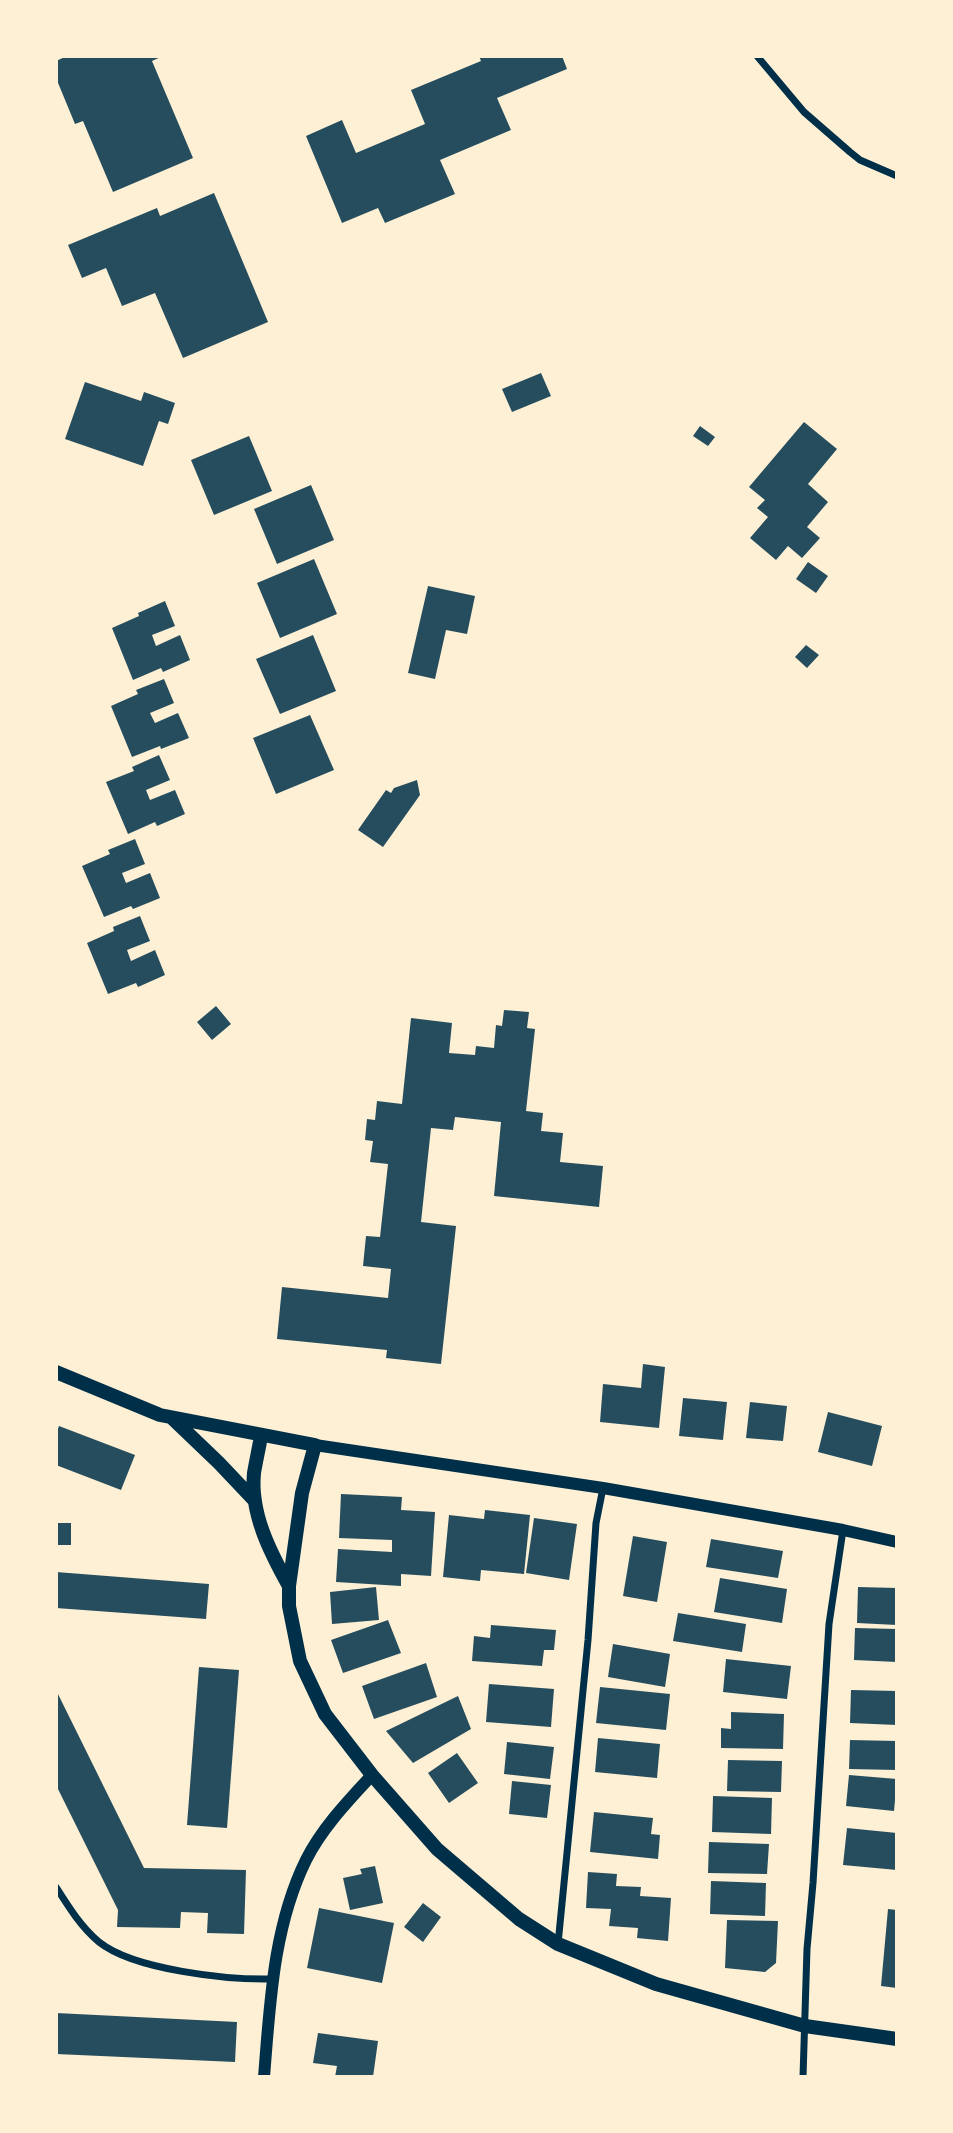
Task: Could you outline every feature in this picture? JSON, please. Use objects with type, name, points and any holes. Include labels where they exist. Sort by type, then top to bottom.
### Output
[{"type":"main road","points":[[56,1372],[171,1418],[315,1445],[302,1493],[289,1586],[289,1606],[300,1661],[325,1714],[402,1811],[446,1857],[519,1919],[558,1944],[656,1984],[805,2026],[897,2039]]},
{"type":"main road","points":[[171,1418],[255,1501]]},
{"type":"main road","points":[[261,1436],[254,1475],[255,1501],[270,1551],[289,1586]]},
{"type":"street","points":[[757,56],[804,112],[841,144],[860,160],[897,176]]},
{"type":"street","points":[[315,1445],[603,1488],[897,1542]]},
{"type":"street","points":[[558,1944],[588,1640],[596,1523],[603,1488]]},
{"type":"street","points":[[803,2077],[807,1949],[829,1624],[843,1530]]},
{"type":"street","points":[[264,2077],[272,1979],[283,1922],[306,1860],[331,1821],[372,1775]]},
{"type":"street","points":[[56,1887],[81,1923],[101,1944],[125,1955],[157,1967],[250,1980],[272,1979]]},
{"type":"building","points":[[67,56],[163,56],[152,61],[193,158],[113,192],[83,121],[75,124],[56,78],[56,61]]},
{"type":"building","points":[[479,56],[562,56],[567,69],[497,98],[511,130],[440,160],[455,194],[385,223],[378,208],[342,223],[306,136],[342,120],[356,153],[425,124],[411,90],[481,61]]},
{"type":"building","points":[[214,193],[268,322],[183,358],[155,293],[122,306],[106,268],[82,278],[68,245],[157,208],[160,216]]},
{"type":"building","points":[[541,373],[551,396],[512,412],[502,389]]},
{"type":"building","points":[[85,382],[141,401],[144,392],[175,403],[168,424],[159,421],[143,466],[65,439]]},
{"type":"building","points":[[804,422],[837,449],[808,484],[828,502],[807,527],[820,538],[802,558],[788,546],[776,560],[750,538],[768,517],[757,508],[765,500],[749,487]]},
{"type":"building","points":[[700,426],[715,437],[708,446],[693,436]]},
{"type":"building","points":[[249,436],[272,491],[214,515],[191,460]]},
{"type":"building","points":[[311,485],[334,540],[277,564],[254,509]]},
{"type":"building","points":[[314,559],[337,614],[280,638],[257,583]]},
{"type":"building","points":[[808,562],[828,576],[816,593],[796,579]]},
{"type":"building","points":[[428,586],[475,596],[467,634],[446,630],[435,679],[408,673]]},
{"type":"building","points":[[165,601],[175,626],[152,635],[156,646],[180,635],[190,660],[163,672],[161,668],[133,680],[112,628]]},
{"type":"building","points":[[313,635],[336,691],[280,714],[256,659]]},
{"type":"building","points":[[806,645],[819,655],[807,668],[795,657]]},
{"type":"building","points":[[164,679],[174,703],[150,713],[155,723],[178,713],[189,738],[132,757],[111,706],[138,694],[136,690]]},
{"type":"building","points":[[310,715],[334,770],[276,794],[253,738]]},
{"type":"building","points":[[159,755],[170,780],[146,790],[150,800],[175,790],[185,814],[157,826],[155,822],[128,834],[106,782],[134,771],[132,767]]},
{"type":"building","points":[[417,780],[420,795],[383,847],[358,830],[386,790],[391,793],[394,788]]},
{"type":"building","points":[[135,839],[145,864],[122,873],[126,883],[150,873],[160,898],[104,917],[82,866],[110,854],[108,850]]},
{"type":"building","points":[[140,916],[150,941],[127,950],[131,961],[155,950],[165,975],[138,987],[136,983],[108,994],[87,943],[114,931],[113,927]]},
{"type":"building","points":[[216,1006],[231,1024],[212,1040],[197,1022]]},
{"type":"building","points":[[504,1010],[529,1012],[527,1028],[535,1029],[526,1111],[543,1113],[541,1131],[563,1133],[560,1162],[603,1166],[599,1207],[494,1196],[501,1122],[455,1117],[453,1130],[431,1128],[421,1222],[456,1226],[441,1364],[386,1358],[387,1350],[277,1339],[282,1287],[388,1298],[391,1269],[363,1266],[366,1236],[380,1237],[388,1164],[370,1162],[373,1141],[365,1140],[367,1119],[375,1120],[377,1101],[402,1104],[411,1018],[452,1023],[449,1053],[475,1055],[476,1046],[494,1048],[496,1025],[502,1026]]},
{"type":"building","points":[[643,1364],[665,1367],[659,1428],[600,1422],[603,1384],[641,1388]]},
{"type":"building","points":[[683,1398],[727,1402],[723,1440],[679,1436]]},
{"type":"building","points":[[750,1402],[787,1406],[783,1441],[746,1438]]},
{"type":"building","points":[[828,1412],[882,1426],[872,1466],[818,1452]]},
{"type":"building","points":[[59,1426],[135,1455],[121,1490],[56,1465],[56,1434]]},
{"type":"building","points":[[341,1494],[402,1497],[401,1510],[435,1512],[431,1576],[401,1574],[401,1586],[336,1582],[338,1549],[392,1552],[392,1540],[339,1538]]},
{"type":"building","points":[[485,1510],[530,1515],[524,1574],[481,1570],[480,1581],[443,1577],[449,1515],[484,1519]]},
{"type":"building","points":[[534,1518],[577,1524],[569,1580],[526,1573]]},
{"type":"building","points":[[56,1523],[71,1523],[71,1545],[56,1545]]},
{"type":"building","points":[[633,1536],[667,1542],[657,1602],[623,1596]]},
{"type":"building","points":[[711,1539],[783,1551],[778,1578],[706,1567]]},
{"type":"building","points":[[56,1572],[209,1584],[206,1619],[56,1608]]},
{"type":"building","points":[[720,1578],[787,1589],[782,1623],[714,1612]]},
{"type":"building","points":[[376,1587],[379,1620],[332,1624],[330,1592]]},
{"type":"building","points":[[858,1587],[897,1588],[897,1625],[857,1623]]},
{"type":"building","points":[[678,1613],[746,1624],[742,1652],[673,1641]]},
{"type":"building","points":[[388,1620],[401,1653],[343,1673],[331,1640]]},
{"type":"building","points":[[491,1625],[556,1630],[554,1650],[544,1650],[542,1666],[472,1661],[474,1636],[490,1638]]},
{"type":"building","points":[[855,1628],[897,1629],[897,1662],[854,1660]]},
{"type":"building","points":[[613,1644],[670,1654],[665,1687],[608,1677]]},
{"type":"building","points":[[726,1659],[791,1666],[787,1699],[723,1692]]},
{"type":"building","points":[[426,1663],[437,1697],[374,1719],[362,1686]]},
{"type":"building","points":[[199,1667],[239,1670],[227,1828],[187,1825]]},
{"type":"building","points":[[489,1684],[554,1689],[551,1727],[486,1722]]},
{"type":"building","points":[[600,1687],[670,1694],[666,1730],[596,1723]]},
{"type":"building","points":[[56,1690],[144,1868],[246,1870],[244,1934],[207,1933],[208,1913],[181,1912],[180,1928],[117,1927],[118,1910],[56,1785]]},
{"type":"building","points":[[851,1690],[897,1691],[897,1725],[850,1723]]},
{"type":"building","points":[[458,1696],[471,1729],[413,1763],[386,1731]]},
{"type":"building","points":[[731,1712],[784,1714],[783,1749],[721,1748],[721,1728],[731,1729]]},
{"type":"building","points":[[598,1738],[660,1744],[657,1778],[595,1772]]},
{"type":"building","points":[[850,1740],[897,1741],[897,1770],[849,1769]]},
{"type":"building","points":[[507,1742],[554,1747],[550,1779],[504,1774]]},
{"type":"building","points":[[457,1753],[478,1783],[449,1803],[428,1773]]},
{"type":"building","points":[[728,1760],[782,1761],[781,1792],[727,1791]]},
{"type":"building","points":[[849,1775],[897,1779],[894,1811],[846,1806]]},
{"type":"building","points":[[512,1781],[551,1785],[547,1818],[509,1814]]},
{"type":"building","points":[[713,1796],[772,1798],[771,1834],[712,1832]]},
{"type":"building","points":[[594,1812],[653,1818],[651,1834],[660,1835],[658,1859],[590,1852]]},
{"type":"building","points":[[847,1828],[897,1833],[897,1870],[843,1865]]},
{"type":"building","points":[[709,1842],[769,1844],[767,1874],[708,1873]]},
{"type":"building","points":[[375,1866],[383,1903],[350,1910],[343,1878],[362,1874],[360,1869]]},
{"type":"building","points":[[588,1872],[617,1874],[616,1886],[641,1887],[640,1896],[671,1898],[668,1941],[637,1938],[638,1928],[609,1926],[611,1909],[586,1908]]},
{"type":"building","points":[[711,1881],[766,1883],[765,1916],[710,1914]]},
{"type":"building","points":[[423,1903],[441,1917],[423,1942],[404,1927]]},
{"type":"building","points":[[319,1908],[394,1923],[382,1983],[307,1968]]},
{"type":"building","points":[[888,1909],[897,1910],[897,1988],[881,1986]]},
{"type":"building","points":[[727,1920],[778,1921],[776,1963],[765,1972],[725,1968]]},
{"type":"building","points":[[56,2013],[237,2022],[235,2062],[56,2054]]},
{"type":"building","points":[[318,2033],[378,2041],[373,2077],[335,2077],[337,2066],[313,2063]]}]
